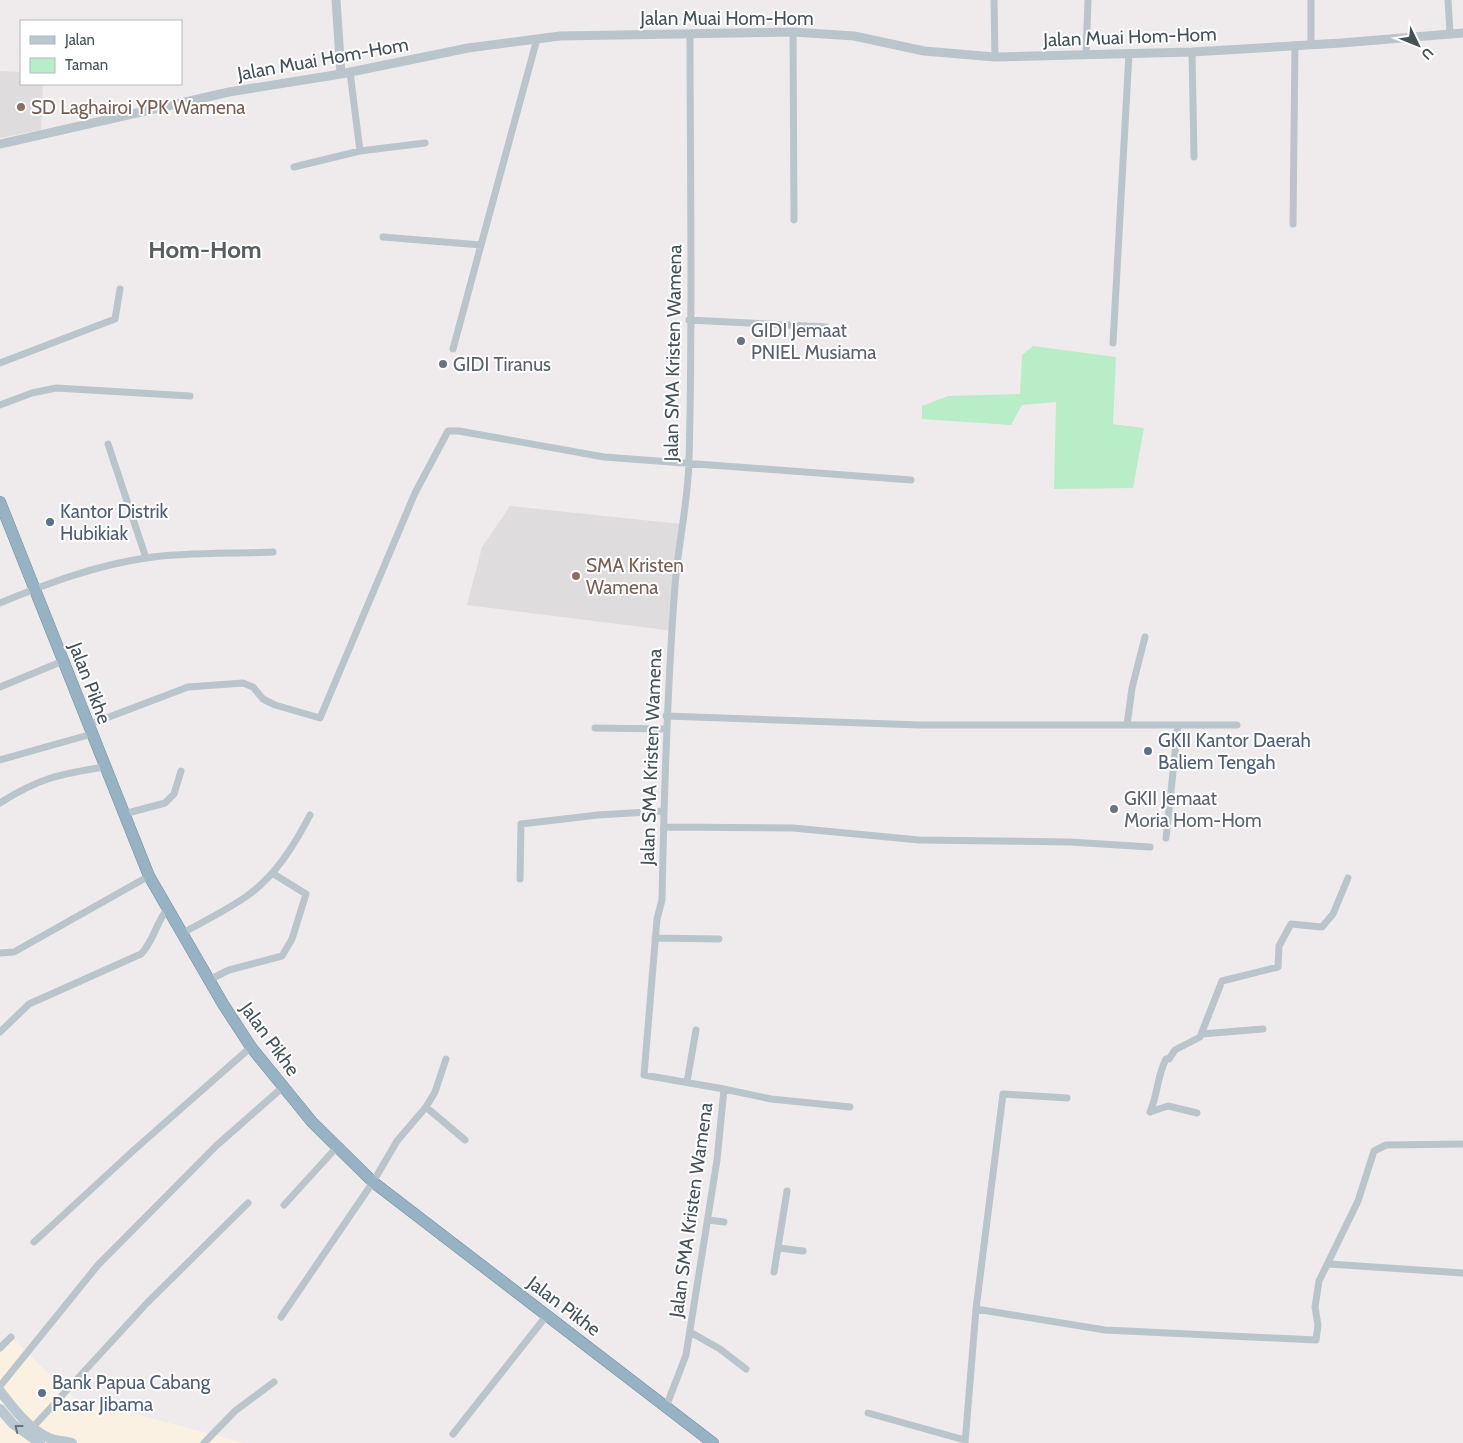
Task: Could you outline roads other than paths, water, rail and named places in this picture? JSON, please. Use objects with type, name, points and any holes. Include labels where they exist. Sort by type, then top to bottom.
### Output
[{"type":"highway","name":"Jalan Pikhe","points":[[0,502],[33,589],[149,876],[251,1048],[336,1148],[373,1182],[713,1443]]},
{"type":"main road","points":[[0,1391],[14,1410],[33,1427],[50,1438],[72,1443]]},
{"type":"main road","points":[[0,1409],[13,1424],[40,1443]]},
{"type":"street","points":[[336,0],[345,73],[360,151]]},
{"type":"street","points":[[994,0],[995,57]]},
{"type":"street","points":[[1086,55],[1088,0]]},
{"type":"street","points":[[1311,0],[1311,44]]},
{"type":"street","points":[[1448,0],[1450,33]]},
{"type":"street","points":[[793,32],[794,220]]},
{"type":"street","name":"Jalan Muai Hom-Hom","points":[[0,144],[229,92],[345,73],[468,48],[560,36],[793,32],[854,36],[924,51],[995,57],[1192,52],[1463,33]]},
{"type":"street","name":"Jalan SMA Kristen Wamena","points":[[666,1407],[686,1355],[717,1160],[724,1089],[644,1075],[655,938],[662,900],[666,716],[676,583],[689,463],[689,320],[692,275],[689,212],[690,34]]},
{"type":"street","points":[[453,349],[537,39]]},
{"type":"street","points":[[1293,224],[1295,45]]},
{"type":"street","points":[[1192,52],[1194,157]]},
{"type":"street","points":[[1113,343],[1129,53]]},
{"type":"street","points":[[294,167],[360,151],[425,143]]},
{"type":"street","points":[[383,237],[481,245]]},
{"type":"street","points":[[0,363],[115,319],[120,289]]},
{"type":"street","points":[[689,320],[826,327]]},
{"type":"street","points":[[0,405],[32,393],[56,388],[190,396]]},
{"type":"street","points":[[0,760],[90,729],[188,687],[243,683],[253,687],[263,699],[275,705],[320,718],[416,493],[448,431],[459,431],[604,457],[911,480]]},
{"type":"street","points":[[108,444],[146,558]]},
{"type":"street","points":[[0,603],[33,589],[99,568],[146,558],[273,552]]},
{"type":"street","points":[[1127,725],[1132,688],[1144,636]]},
{"type":"street","points":[[0,687],[63,661]]},
{"type":"street","points":[[666,716],[920,725],[1237,725]]},
{"type":"street","points":[[1166,838],[1178,725]]},
{"type":"street","points":[[595,728],[666,729]]},
{"type":"street","points":[[0,803],[36,781],[104,767]]},
{"type":"street","points":[[124,814],[165,803],[174,794],[181,771]]},
{"type":"street","points":[[520,879],[521,824],[598,814],[664,811]]},
{"type":"street","points":[[183,933],[247,896],[272,873],[294,846],[310,815]]},
{"type":"street","points":[[664,827],[793,828],[919,840],[1070,842],[1150,847]]},
{"type":"street","points":[[209,980],[235,968],[282,956],[292,939],[306,894],[272,873]]},
{"type":"street","points":[[0,954],[14,952],[149,876]]},
{"type":"street","points":[[1197,1113],[1168,1106],[1150,1112],[1157,1097],[1160,1071],[1166,1059],[1169,1059],[1175,1050],[1192,1043],[1202,1034],[1222,981],[1278,968],[1279,946],[1291,924],[1322,927],[1333,914],[1348,878]]},
{"type":"street","points":[[0,1032],[29,1004],[141,954],[148,946],[157,924],[168,908]]},
{"type":"street","points":[[655,938],[719,939]]},
{"type":"street","points":[[1202,1034],[1262,1029]]},
{"type":"street","points":[[687,1082],[696,1030]]},
{"type":"street","points":[[34,1242],[134,1150],[251,1048]]},
{"type":"street","points":[[281,1316],[373,1182],[397,1141],[426,1107],[435,1092],[446,1059]]},
{"type":"street","points":[[0,1386],[98,1265],[216,1146],[283,1087]]},
{"type":"street","points":[[724,1089],[770,1099],[850,1107]]},
{"type":"street","points":[[868,1413],[965,1442],[976,1309],[1004,1094],[1066,1098]]},
{"type":"street","points":[[426,1107],[465,1140]]},
{"type":"street","points":[[976,1309],[1105,1330],[1316,1340],[1316,1298],[1320,1281],[1358,1201],[1374,1151],[1386,1145],[1463,1144]]},
{"type":"street","points":[[284,1204],[336,1148]]},
{"type":"street","points":[[774,1272],[787,1191]]},
{"type":"street","points":[[33,1427],[146,1303],[248,1203]]},
{"type":"street","points":[[708,1220],[724,1222]]},
{"type":"street","points":[[779,1248],[803,1251]]},
{"type":"street","points":[[1329,1264],[1463,1272]]},
{"type":"street","points":[[453,1434],[547,1315]]},
{"type":"street","points":[[690,1332],[720,1349],[746,1369]]},
{"type":"street","points":[[0,1348],[11,1337]]},
{"type":"street","points":[[204,1443],[235,1411],[274,1382]]},
{"type":"place","name":"SD Laghairoi YPK Wamena","points":[[21,107]]},
{"type":"place","name":"GIDI Jemaat PNIEL Musiama","points":[[741,341]]},
{"type":"place","name":"GIDI Tiranus","points":[[443,364]]},
{"type":"place","name":"Kantor Distrik Hubikiak","points":[[50,522]]},
{"type":"place","name":"SMA Kristen Wamena","points":[[576,576]]},
{"type":"place","name":"GKII Kantor Daerah Baliem Tengah","points":[[1148,751]]},
{"type":"place","name":"GKII Jemaat Moria Hom-Hom","points":[[1114,809]]},
{"type":"place","name":"Bank Papua Cabang Pasar Jibama","points":[[42,1393]]},
{"type":"district","name":"Hom-Hom","points":[[205,249]]}]
